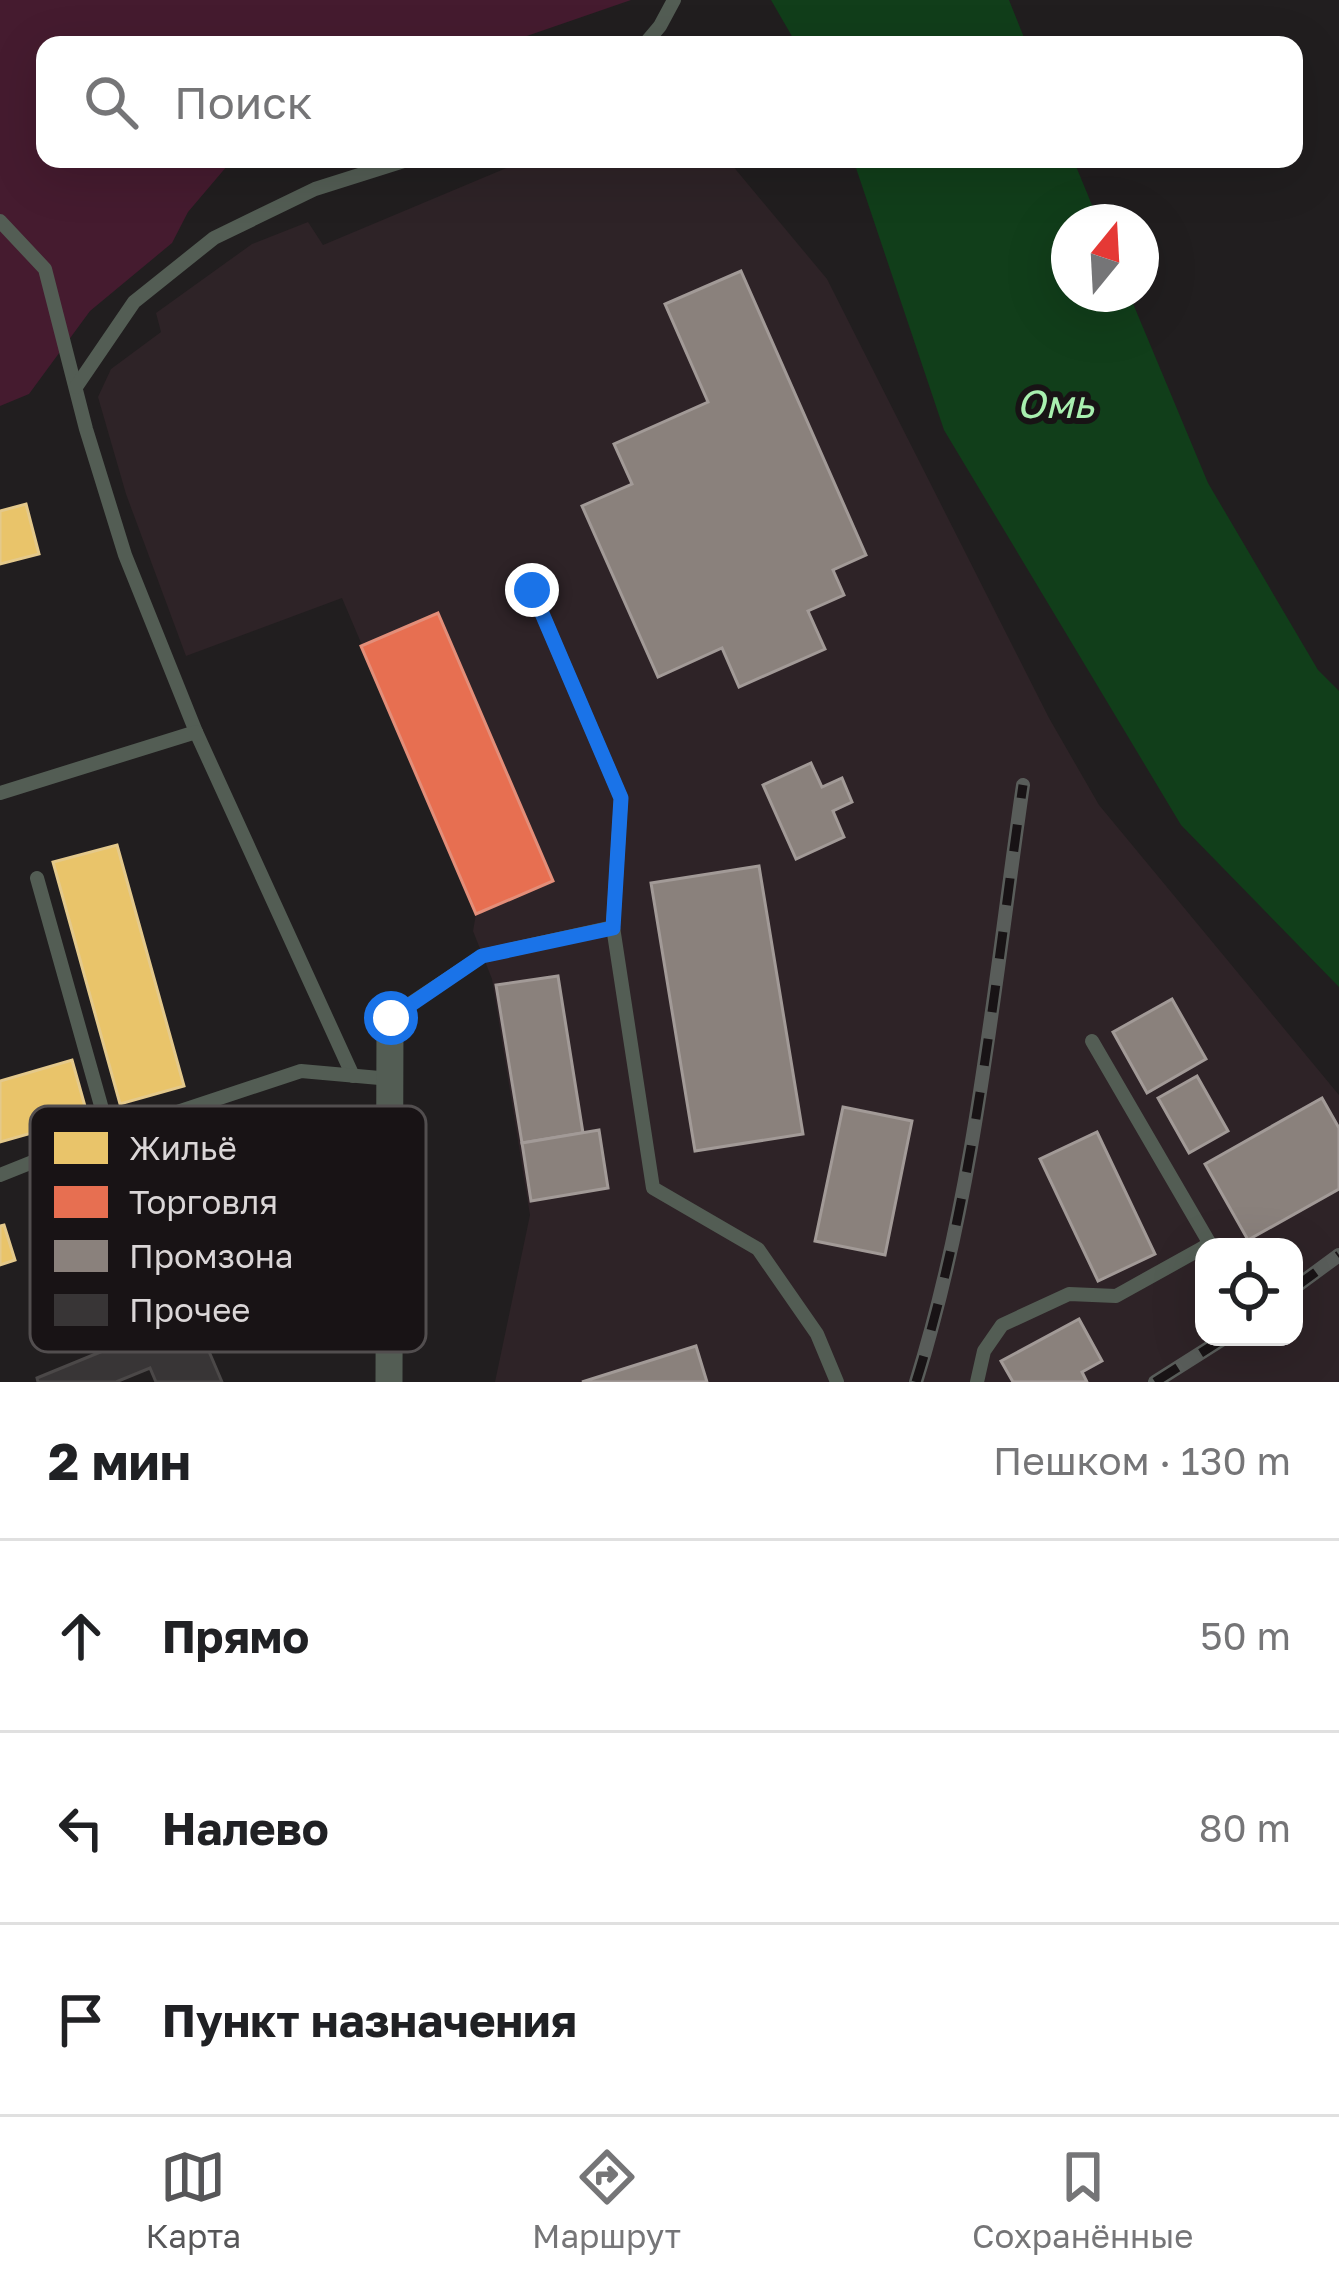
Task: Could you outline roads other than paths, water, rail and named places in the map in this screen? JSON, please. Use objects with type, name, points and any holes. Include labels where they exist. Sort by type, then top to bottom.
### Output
[{"type":"street","points":[[391,1018],[391,1106]]},
{"type":"street","points":[[389,1352],[389,1382]]},
{"type":"lane","points":[[652,36],[674,0]]},
{"type":"lane","points":[[76,387],[134,302],[214,238],[315,189],[382,168]]},
{"type":"lane","points":[[0,221],[45,268],[124,555],[196,732],[353,1076]]},
{"type":"lane","points":[[532,590],[621,798],[613,928],[653,1188],[758,1249],[817,1334],[837,1382]]},
{"type":"lane","points":[[0,794],[196,732]]},
{"type":"lane","points":[[37,878],[101,1106]]},
{"type":"lane","points":[[391,1018],[482,956],[613,928]]},
{"type":"lane","points":[[1092,1041],[1207,1238]]},
{"type":"lane","points":[[196,1106],[301,1071],[391,1079]]},
{"type":"lane","points":[[0,1175],[30,1164]]},
{"type":"lane","points":[[977,1382],[984,1351],[1002,1325],[1069,1294],[1116,1296],[1195,1252]]},
{"type":"water","points":[[771,0],[1009,0],[1023,36],[792,36]]},
{"type":"water","name":"Омь","points":[[856,168],[1077,168],[1092,204],[1051,204],[1051,312],[1137,312],[1208,483],[1318,670],[1339,691],[1339,987],[1181,825],[944,430]]},
{"type":"railway","points":[[916,1382],[969,1161],[1023,785]]},
{"type":"railway","points":[[1303,1281],[1339,1255]]},
{"type":"railway","points":[[1155,1382],[1212,1346]]}]
